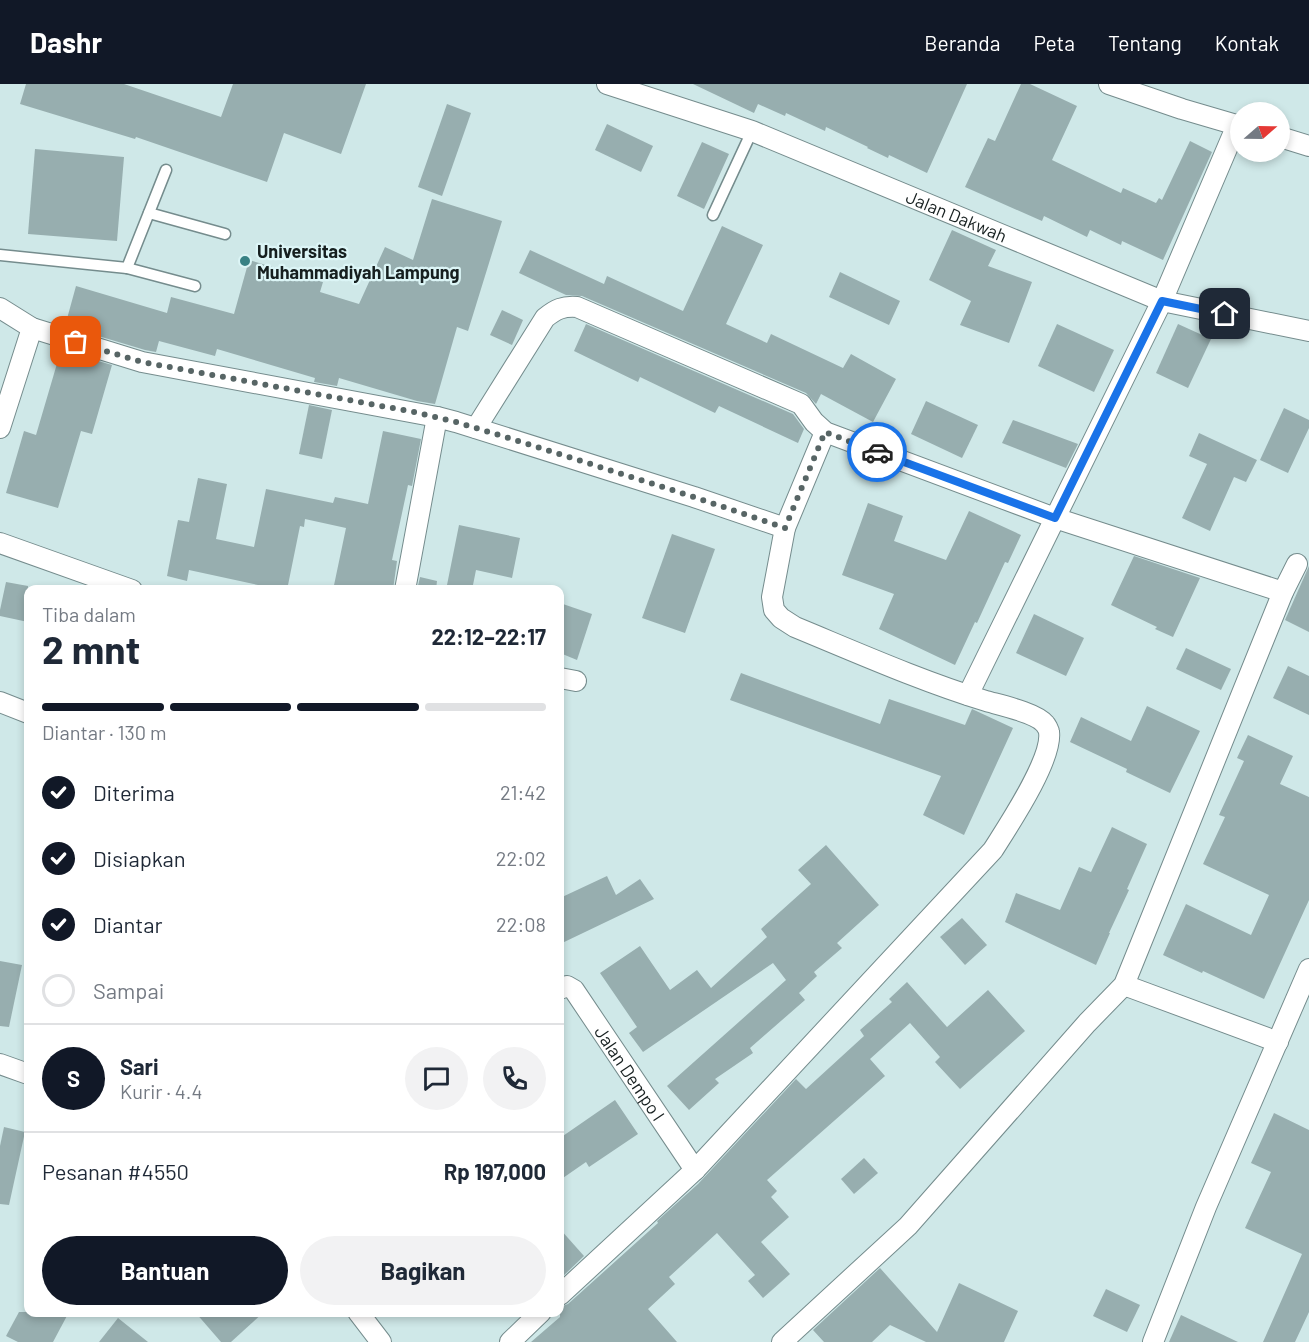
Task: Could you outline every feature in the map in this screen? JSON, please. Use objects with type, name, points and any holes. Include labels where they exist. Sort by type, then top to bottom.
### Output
[{"type":"street","name":"Jalan Dakwah","points":[[607,84],[752,131],[1162,301],[1309,331]]},
{"type":"street","points":[[1109,84],[1230,122]]},
{"type":"street","points":[[1290,140],[1309,146]]},
{"type":"street","points":[[968,695],[1162,301],[1230,146]]},
{"type":"street","points":[[476,428],[545,318],[555,309],[577,307],[801,404],[814,422],[825,432],[1055,518],[1283,592]]},
{"type":"street","points":[[0,308],[32,328],[142,362],[437,417],[694,497],[785,528]]},
{"type":"street","points":[[0,428],[32,328]]},
{"type":"street","points":[[406,585],[437,417]]},
{"type":"street","points":[[564,1291],[694,1170],[993,850],[1026,796],[1046,755],[1049,731],[1046,724],[1030,715],[893,667],[795,627],[781,618],[774,610],[772,597],[785,528],[825,432]]},
{"type":"street","points":[[0,543],[118,585]]},
{"type":"street","points":[[782,1342],[908,1226],[1124,984],[1283,592],[1297,564]]},
{"type":"street","points":[[0,702],[24,711]]},
{"type":"street","points":[[1153,1342],[1206,1207],[1309,969]]},
{"type":"street","points":[[1124,984],[1278,1042]]},
{"type":"street","name":"Jalan Dempo I","points":[[564,987],[574,990],[694,1170]]},
{"type":"street","points":[[0,1064],[24,1073]]},
{"type":"street","points":[[362,1317],[381,1342]]},
{"type":"street","points":[[510,1342],[536,1317]]},
{"type":"lane","points":[[713,215],[752,131]]},
{"type":"lane","points":[[128,268],[166,170]]},
{"type":"lane","points":[[149,213],[225,234]]},
{"type":"lane","points":[[0,255],[128,268],[195,286]]},
{"type":"building","points":[[26,84],[124,84],[221,117],[233,84],[366,84],[341,154],[284,133],[267,182],[136,137],[135,139],[20,104]]},
{"type":"building","points":[[693,84],[967,84],[927,173],[889,155],[888,158],[826,127],[825,131],[786,113],[785,116],[758,104],[754,113]]},
{"type":"building","points":[[1021,84],[1030,84],[1077,106],[1052,160],[1121,193],[1123,188],[1156,203],[1159,198],[1162,200],[1190,141],[1212,152],[1163,260],[1122,241],[1121,245],[1090,230],[1087,237],[1044,216],[1042,221],[965,187],[988,138],[995,141]]},
{"type":"building","points":[[447,104],[471,113],[442,196],[418,187]]},
{"type":"building","points":[[607,124],[653,146],[641,172],[595,150]]},
{"type":"building","points":[[702,142],[729,154],[704,209],[677,196]]},
{"type":"building","points":[[35,149],[124,157],[117,241],[28,234]]},
{"type":"building","points":[[432,199],[502,221],[468,331],[457,327],[435,404],[417,401],[339,378],[337,386],[314,382],[315,378],[217,349],[215,356],[159,341],[156,352],[65,326],[76,286],[167,313],[171,297],[234,314],[249,260],[323,282],[320,292],[359,304],[385,247],[413,260]]},
{"type":"building","points":[[722,226],[763,245],[726,324],[767,343],[771,334],[843,368],[851,354],[896,379],[873,422],[821,394],[816,404],[806,393],[582,296],[566,295],[519,273],[530,250],[604,284],[607,276],[683,311]]},
{"type":"building","points":[[952,230],[996,250],[988,266],[1032,282],[1009,343],[960,325],[971,301],[929,280]]},
{"type":"building","points":[[840,272],[900,301],[889,325],[829,297]]},
{"type":"building","points":[[502,310],[523,320],[512,345],[490,335]]},
{"type":"building","points":[[586,324],[793,414],[804,429],[798,443],[719,406],[715,413],[640,377],[638,382],[574,351]]},
{"type":"building","points":[[1057,324],[1114,350],[1094,392],[1038,366]]},
{"type":"building","points":[[1178,324],[1211,339],[1188,388],[1156,373]]},
{"type":"building","points":[[61,350],[112,365],[92,434],[81,431],[58,508],[6,493],[24,431],[36,435]]},
{"type":"building","points":[[926,401],[978,425],[962,458],[911,434]]},
{"type":"building","points":[[309,405],[332,410],[322,459],[299,454]]},
{"type":"building","points":[[1284,408],[1309,420],[1309,428],[1288,473],[1260,460]]},
{"type":"building","points":[[1013,420],[1078,444],[1066,468],[1002,443]]},
{"type":"building","points":[[383,431],[421,439],[412,486],[408,485],[392,560],[397,561],[394,585],[334,585],[346,528],[305,519],[304,527],[300,526],[288,585],[258,585],[189,570],[187,581],[167,576],[178,520],[189,522],[198,478],[227,484],[216,539],[254,547],[266,489],[333,503],[335,497],[368,504]]},
{"type":"building","points":[[1199,433],[1257,460],[1246,482],[1234,477],[1210,531],[1182,518],[1207,464],[1189,456]]},
{"type":"building","points":[[868,503],[903,516],[894,541],[946,560],[969,511],[1021,535],[1008,563],[1005,562],[955,665],[879,629],[894,594],[842,575]]},
{"type":"building","points":[[459,525],[520,538],[512,578],[476,570],[473,585],[447,585]]},
{"type":"building","points":[[672,534],[715,549],[685,633],[642,618]]},
{"type":"building","points":[[1134,556],[1200,578],[1173,637],[1111,605]]},
{"type":"building","points":[[1309,566],[1309,632],[1285,620]]},
{"type":"building","points":[[420,577],[437,581],[437,585],[418,585]]},
{"type":"building","points":[[6,582],[24,585],[24,621],[0,616]]},
{"type":"building","points":[[564,604],[592,614],[577,660],[564,655]]},
{"type":"building","points":[[1034,614],[1084,638],[1066,676],[1016,653]]},
{"type":"building","points":[[1186,648],[1231,669],[1221,690],[1176,669]]},
{"type":"building","points":[[1288,666],[1309,676],[1309,715],[1273,698]]},
{"type":"building","points":[[741,673],[880,724],[889,699],[965,725],[972,709],[1013,728],[964,835],[923,815],[941,776],[730,700]]},
{"type":"building","points":[[1147,706],[1200,731],[1170,793],[1126,772],[1127,769],[1070,742],[1081,717],[1131,741]]},
{"type":"building","points":[[1248,735],[1293,756],[1280,784],[1309,797],[1309,900],[1264,999],[1163,955],[1186,904],[1251,935],[1269,895],[1203,864],[1225,817],[1219,815],[1244,761],[1237,758]]},
{"type":"building","points":[[1112,827],[1147,844],[1096,965],[1005,922],[1016,893],[1060,910],[1079,867],[1091,872]]},
{"type":"building","points":[[826,845],[879,905],[837,943],[842,948],[814,972],[817,976],[799,993],[805,1000],[750,1048],[753,1053],[715,1079],[719,1083],[689,1110],[667,1086],[786,980],[773,963],[643,1052],[629,1033],[637,1027],[600,973],[640,946],[670,990],[697,970],[711,988],[767,937],[761,929],[811,884],[798,870]]},
{"type":"building","points":[[607,876],[616,895],[640,879],[654,899],[564,942],[564,896]]},
{"type":"building","points":[[962,918],[987,945],[965,965],[940,937]]},
{"type":"building","points":[[0,961],[22,965],[9,1027],[0,1026]]},
{"type":"building","points":[[907,982],[947,1027],[988,990],[1025,1031],[960,1089],[935,1062],[940,1057],[910,1023],[870,1059],[885,1076],[767,1180],[777,1191],[771,1197],[789,1217],[761,1242],[790,1274],[763,1298],[748,1281],[755,1275],[717,1233],[669,1277],[675,1284],[648,1309],[677,1342],[531,1342],[560,1317],[564,1317],[564,1306],[658,1223],[657,1221],[698,1184],[796,1079],[806,1089],[864,1036],[860,1030],[892,1002],[889,999]]},
{"type":"building","points":[[615,1100],[638,1134],[589,1167],[586,1162],[564,1177],[564,1135]]},
{"type":"building","points":[[1274,1113],[1309,1130],[1309,1312],[1295,1342],[1263,1342],[1302,1254],[1245,1228],[1271,1172],[1251,1163]]},
{"type":"building","points":[[4,1127],[24,1132],[9,1205],[0,1204],[0,1146]]},
{"type":"building","points":[[864,1158],[878,1173],[854,1194],[841,1179]]},
{"type":"building","points":[[564,1234],[584,1256],[564,1275]]},
{"type":"building","points":[[880,1268],[937,1332],[959,1283],[1018,1311],[1004,1342],[926,1342],[890,1325],[872,1342],[824,1342],[813,1330]]},
{"type":"building","points":[[1106,1289],[1140,1305],[1127,1332],[1093,1316]]},
{"type":"building","points":[[19,1312],[24,1312],[24,1317],[66,1317],[53,1342],[18,1342],[6,1336]]},
{"type":"building","points":[[1181,1315],[1238,1342],[1169,1342]]},
{"type":"building","points":[[199,1317],[258,1317],[231,1342],[221,1342]]},
{"type":"building","points":[[118,1318],[148,1342],[99,1342]]},
{"type":"way so far","points":[[76,342],[142,362],[437,417],[694,497],[785,528],[825,432],[877,452]]},
{"type":"place","name":"Universitas Muhammadiyah Lampung","points":[[245,261]]},
{"type":"route","points":[[877,452],[1055,518],[1162,301],[1225,314]]}]
